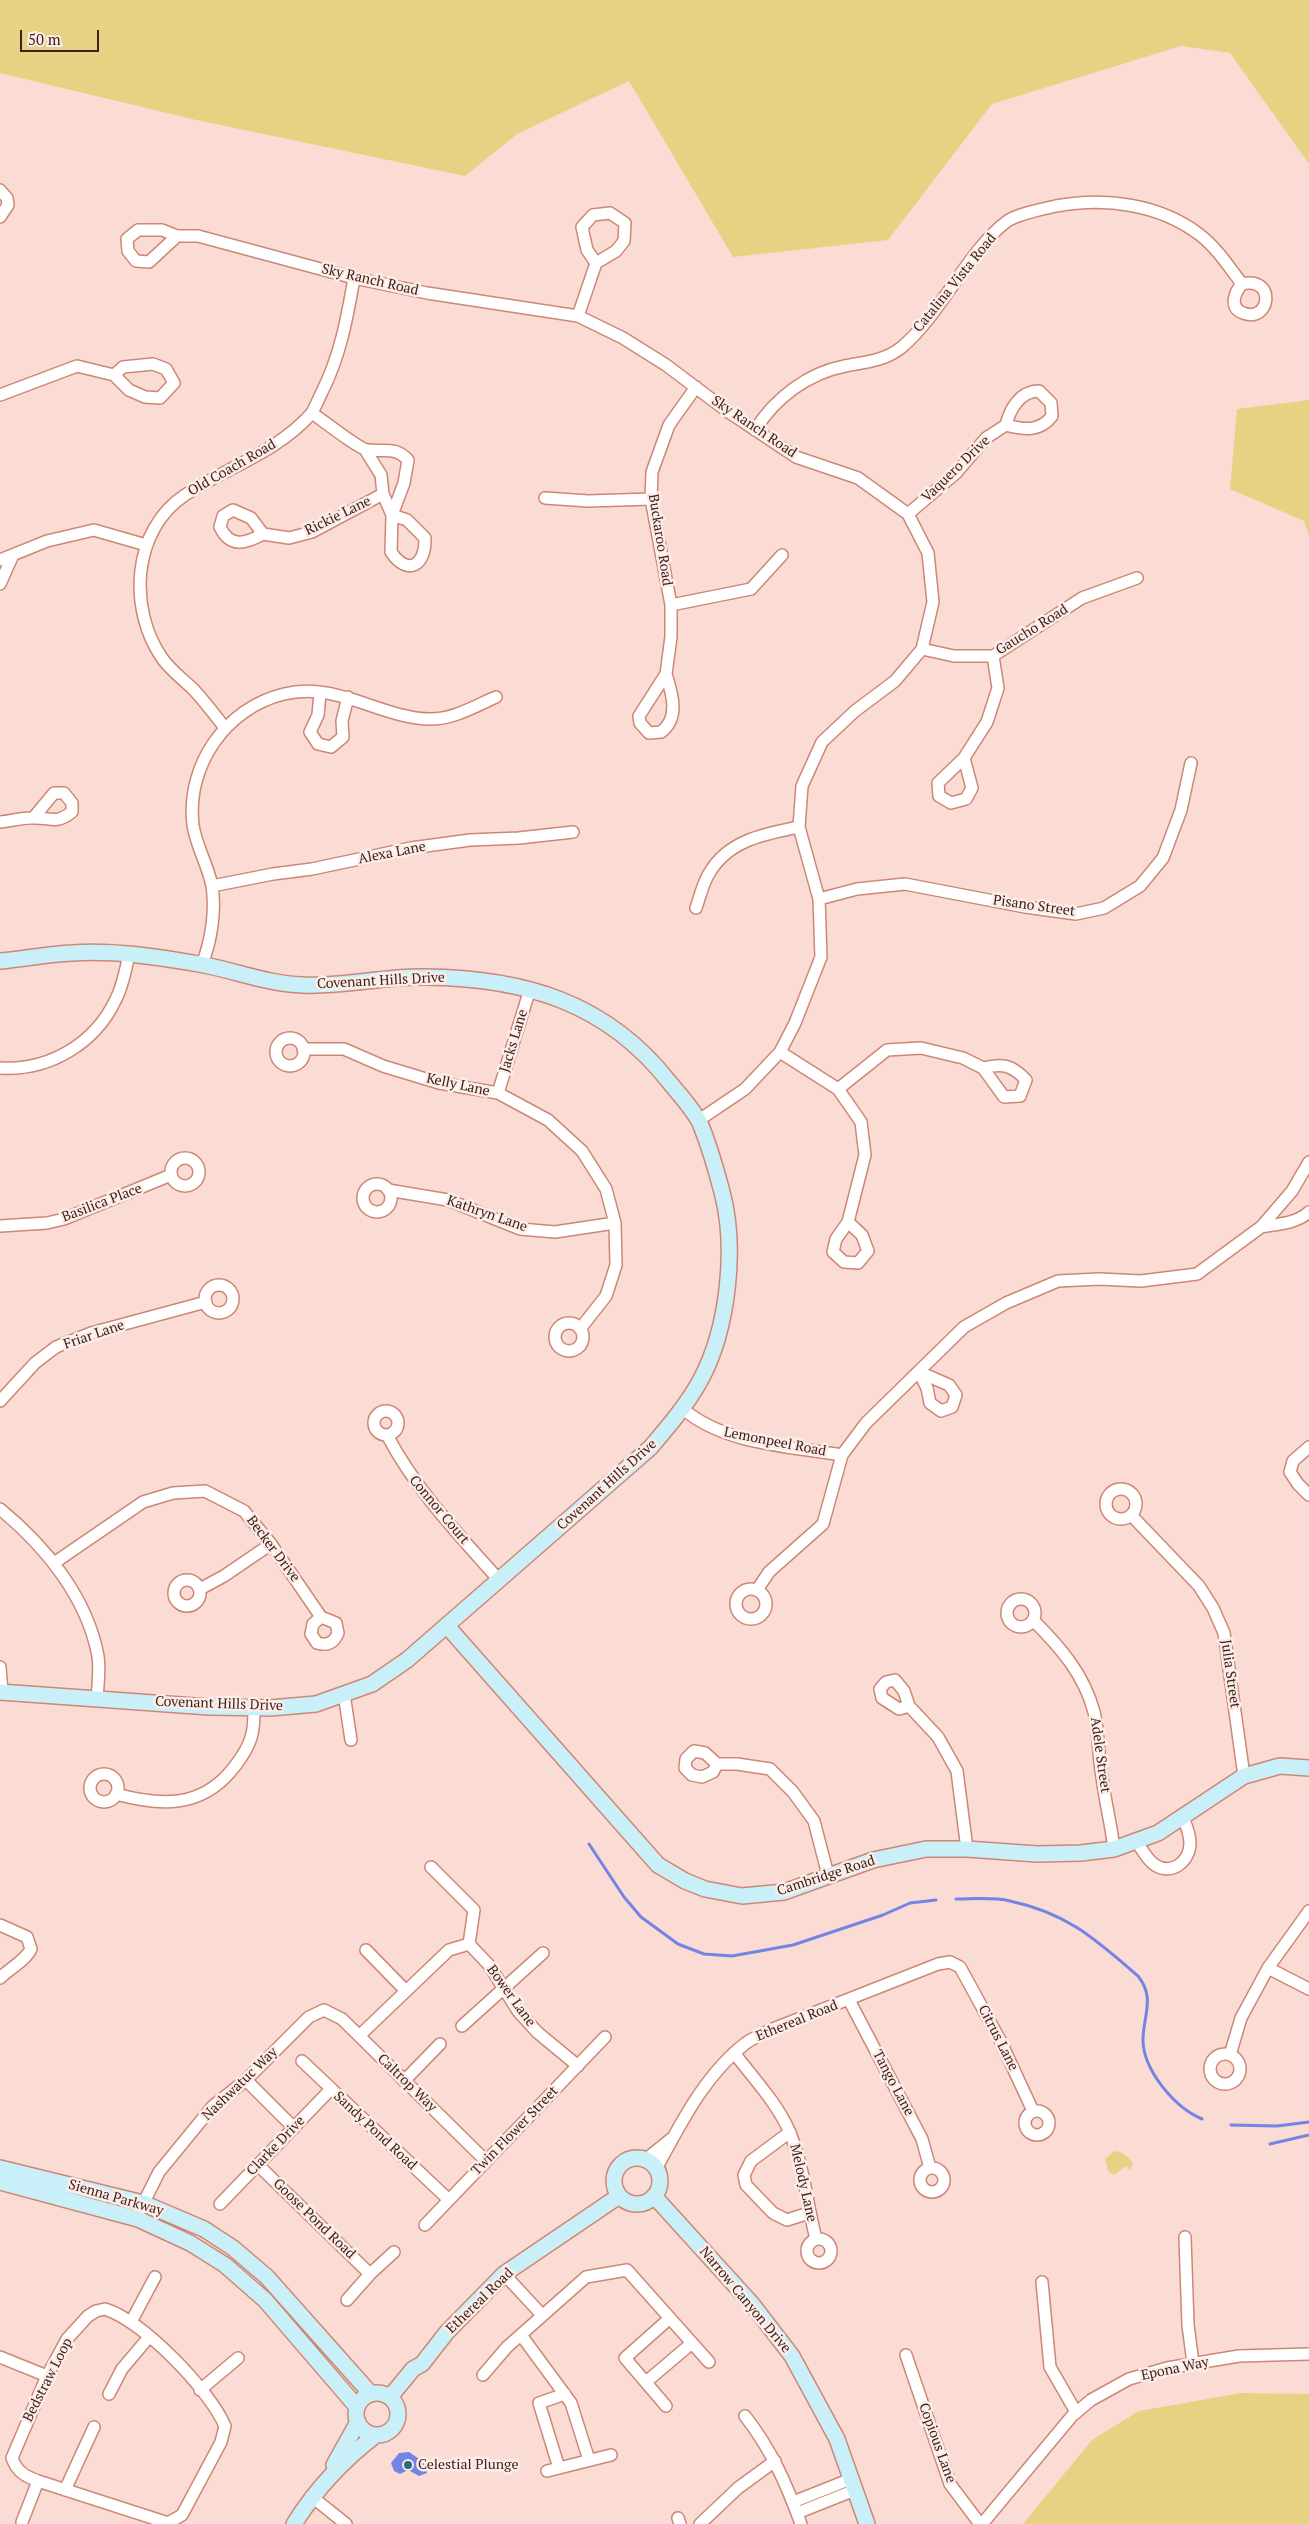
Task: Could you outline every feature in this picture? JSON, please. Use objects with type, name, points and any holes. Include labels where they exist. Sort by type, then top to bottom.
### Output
[{"type":"street","points":[[0,190],[7,198],[8,205],[0,217]]},
{"type":"street","name":"Catalina Vista Road","points":[[756,430],[767,411],[791,391],[815,375],[844,366],[874,362],[901,347],[950,292],[981,248],[1007,221],[1044,208],[1084,200],[1127,204],[1162,213],[1200,235],[1222,258],[1242,284]]},
{"type":"street","points":[[578,316],[596,263],[616,251],[624,242],[625,223],[610,213],[593,215],[582,228],[587,250],[596,263]]},
{"type":"street","name":"Sky Ranch Road","points":[[177,236],[198,236],[354,278],[427,293],[578,316],[623,338],[796,457],[858,478],[908,514],[928,553],[933,602],[922,650],[895,681],[855,711],[822,742],[802,786],[799,827],[819,899],[820,957],[795,1023],[780,1052],[745,1090],[699,1120]]},
{"type":"street","name":"Old Coach Road","points":[[225,728],[196,692],[162,658],[146,625],[138,577],[146,545],[160,518],[183,496],[271,448],[312,413],[329,379],[344,335],[354,278]]},
{"type":"street","points":[[0,395],[77,366],[114,375],[129,390],[145,397],[160,398],[174,383],[166,369],[153,364],[123,367],[114,375]]},
{"type":"street","name":"Buckaroo Road","points":[[666,674],[639,716],[640,723],[649,733],[661,732],[670,724],[673,697],[666,674],[671,637],[671,605],[651,499],[652,472],[669,425],[696,387]]},
{"type":"street","points":[[312,413],[366,450],[381,475],[383,494],[392,515],[404,483],[408,460],[401,452],[391,449],[366,450]]},
{"type":"street","name":"Vaquero Drive","points":[[908,514],[956,473],[986,438],[1006,425]]},
{"type":"street","name":"Rickie Lane","points":[[263,534],[289,538],[312,532],[383,494]]},
{"type":"street","points":[[545,498],[588,501],[651,499]]},
{"type":"street","points":[[0,560],[47,540],[94,530],[146,545]]},
{"type":"street","points":[[0,584],[13,555]]},
{"type":"street","points":[[671,605],[751,590],[782,555]]},
{"type":"street","name":"Gaucho Road","points":[[922,650],[954,656],[993,656],[1082,598],[1138,578]]},
{"type":"street","points":[[964,758],[987,722],[998,688],[993,656]]},
{"type":"street","points":[[202,964],[211,930],[212,886],[195,833],[194,790],[203,763],[225,728],[252,708],[276,697],[302,692],[348,697],[414,717],[429,719],[457,714],[496,697]]},
{"type":"street","points":[[320,693],[318,715],[310,732],[318,744],[331,747],[343,737],[342,721],[348,697]]},
{"type":"street","name":"Pisano Street","points":[[819,899],[857,889],[905,884],[1025,907],[1076,914],[1104,908],[1140,886],[1163,858],[1181,810],[1191,763]]},
{"type":"street","points":[[0,822],[34,817]]},
{"type":"street","points":[[696,908],[709,873],[726,852],[754,837],[799,827]]},
{"type":"street","name":"Alexa Lane","points":[[212,886],[273,874],[312,869],[412,848],[470,840],[519,838],[573,832]]},
{"type":"street","name":"Covenant Hills Drive","points":[[0,960],[74,952],[129,954],[202,964],[265,981],[304,986],[421,976],[482,978],[530,989],[569,1002],[617,1029],[658,1067],[699,1120],[714,1162],[727,1210],[730,1276],[715,1343],[702,1378],[683,1410],[650,1448],[447,1626],[400,1665],[372,1684],[316,1704],[254,1708],[209,1707],[1,1692]]},
{"type":"street","points":[[0,1068],[18,1069],[55,1060],[91,1035],[117,998],[129,954]]},
{"type":"street","name":"Jacks Lane","points":[[498,1093],[530,989]]},
{"type":"street","points":[[838,1089],[887,1050],[922,1048],[962,1058],[983,1068]]},
{"type":"street","name":"Kelly Lane","points":[[304,1049],[344,1049],[383,1066],[439,1083],[498,1093],[548,1120],[582,1151],[606,1189],[615,1223],[616,1265],[606,1296],[580,1329]]},
{"type":"street","points":[[780,1052],[838,1089],[861,1122],[865,1155],[848,1222]]},
{"type":"street","points":[[757,1590],[769,1572],[823,1524],[842,1455],[866,1423],[919,1372],[937,1351],[964,1327],[1023,1296],[1058,1281],[1099,1279],[1142,1281],[1197,1274],[1261,1227],[1292,1191],[1309,1162]]},
{"type":"street","name":"Basilica Place","points":[[0,1226],[47,1223],[64,1219],[172,1175]]},
{"type":"street","name":"Kathryn Lane","points":[[388,1190],[448,1200],[520,1229],[555,1232],[615,1223]]},
{"type":"street","points":[[1261,1227],[1291,1222],[1304,1217],[1309,1212]]},
{"type":"street","name":"Friar Lane","points":[[0,1400],[35,1363],[56,1347],[90,1333],[206,1302]]},
{"type":"street","name":"Lemonpeel Road","points":[[683,1410],[705,1425],[737,1437],[842,1455]]},
{"type":"street","name":"Connor Court","points":[[387,1435],[400,1461],[422,1492],[499,1580]]},
{"type":"street","points":[[1309,1447],[1293,1461],[1290,1472],[1309,1495]]},
{"type":"street","name":"Becker Drive","points":[[54,1562],[143,1502],[173,1493],[205,1491],[244,1511],[271,1544],[321,1617]]},
{"type":"street","points":[[0,1509],[23,1528],[54,1562],[83,1609],[98,1657],[98,1698]]},
{"type":"street","name":"Julia Street","points":[[1132,1515],[1199,1586],[1213,1608],[1224,1633],[1244,1776]]},
{"type":"street","points":[[200,1588],[224,1576],[271,1544]]},
{"type":"street","name":"Adele Street","points":[[1033,1620],[1060,1646],[1080,1676],[1094,1712],[1102,1778],[1111,1818],[1114,1849]]},
{"type":"street","name":"Cambridge Road","points":[[447,1626],[658,1865],[685,1881],[706,1889],[742,1896],[784,1892],[873,1860],[926,1849],[966,1849],[1036,1854],[1081,1853],[1114,1849],[1158,1833],[1244,1776],[1280,1766],[1309,1768]]},
{"type":"street","points":[[0,1667],[1,1692]]},
{"type":"street","points":[[344,1694],[351,1740]]},
{"type":"street","points":[[909,1706],[938,1737],[957,1771],[966,1849]]},
{"type":"street","points":[[116,1794],[150,1802],[169,1802],[193,1798],[209,1791],[222,1782],[244,1753],[252,1733],[254,1708]]},
{"type":"street","points":[[717,1764],[737,1764],[770,1769],[793,1792],[814,1821],[828,1875]]},
{"type":"street","points":[[1136,1841],[1155,1865],[1163,1869],[1172,1869],[1180,1865],[1187,1856],[1190,1844],[1183,1817]]},
{"type":"street","points":[[359,2036],[449,1950],[469,1944],[474,1910],[431,1867]]},
{"type":"street","points":[[1230,2055],[1241,2018],[1268,1968],[1309,1911]]},
{"type":"street","points":[[0,1925],[27,1937],[31,1949],[28,1956],[0,1978]]},
{"type":"street","name":"Bower Lane","points":[[469,1944],[489,1965],[503,1989],[537,2032],[578,2066]]},
{"type":"street","points":[[366,1950],[406,1991]]},
{"type":"street","points":[[462,2026],[543,1953]]},
{"type":"street","name":"Ethereal Road","points":[[651,2164],[673,2138],[715,2074],[746,2043],[770,2030],[938,1964],[950,1962],[960,1967]]},
{"type":"street","name":"Citrus Lane","points":[[960,1967],[1000,2040],[1033,2111]]},
{"type":"street","points":[[1268,1968],[1309,1989]]},
{"type":"street","name":"Tango Lane","points":[[849,2000],[922,2139],[930,2168]]},
{"type":"street","name":"Caltrop Way","points":[[324,2010],[342,2020],[486,2161]]},
{"type":"street","name":"Nashwatuc Way","points":[[138,2219],[142,2203],[159,2172],[214,2106],[246,2080],[309,2017],[324,2010]]},
{"type":"street","name":"Twin Flower Street","points":[[425,2225],[605,2038]]},
{"type":"street","points":[[404,2080],[440,2044]]},
{"type":"street","name":"Melody Lane","points":[[735,2054],[771,2100],[790,2132],[800,2161],[809,2213],[816,2239]]},
{"type":"street","name":"Sandy Pond Road","points":[[302,2061],[449,2200]]},
{"type":"street","points":[[246,2080],[294,2128]]},
{"type":"street","name":"Clarke Drive","points":[[220,2204],[331,2089]]},
{"type":"street","points":[[790,2132],[751,2161],[744,2175],[746,2185],[773,2213],[787,2220],[809,2213]]},
{"type":"street","points":[[633,2158],[651,2164],[659,2183],[654,2196],[649,2200],[636,2204],[619,2196],[614,2183],[617,2170],[626,2160],[633,2158]]},
{"type":"street","name":"Goose Pond Road","points":[[258,2165],[370,2274]]},
{"type":"street","name":"Sienna Parkway","points":[[0,2168],[40,2176],[142,2203],[204,2229],[233,2248],[267,2276],[371,2394]]},
{"type":"street","name":"Sienna Parkway","points":[[0,2182],[138,2219],[190,2243],[225,2265],[265,2300],[358,2407]]},
{"type":"street","name":"Ethereal Road","points":[[294,2524],[311,2496],[326,2480],[376,2435],[390,2431],[395,2426],[398,2417],[393,2401],[419,2372],[422,2364],[448,2332],[504,2274],[619,2196]]},
{"type":"street","name":"Narrow Canyon Drive","points":[[654,2196],[752,2304],[792,2356],[837,2439],[867,2524]]},
{"type":"street","points":[[1185,2237],[1188,2325],[1193,2363]]},
{"type":"street","points":[[347,2300],[370,2274],[394,2252]]},
{"type":"street","points":[[483,2375],[542,2315],[586,2277],[627,2270],[709,2362]]},
{"type":"street","points":[[504,2274],[542,2315]]},
{"type":"street","points":[[131,2322],[155,2277]]},
{"type":"street","points":[[1042,2282],[1050,2367],[1076,2412]]},
{"type":"street","name":"Bedstraw Loop","points":[[105,2309],[131,2322],[169,2354],[200,2390],[225,2426],[221,2442],[182,2515],[168,2523],[141,2520],[38,2481],[22,2474],[15,2467],[12,2458],[47,2376],[67,2339],[88,2316],[96,2311],[105,2309]]},
{"type":"street","points":[[666,2406],[625,2358],[670,2318]]},
{"type":"street","points":[[521,2335],[571,2403],[589,2460]]},
{"type":"street","points":[[109,2394],[122,2369],[148,2337]]},
{"type":"street","points":[[646,2382],[692,2343]]},
{"type":"street","name":"Epona Way","points":[[981,2524],[1076,2412],[1091,2400],[1129,2379],[1167,2368],[1239,2356],[1309,2354]]},
{"type":"street","name":"Copious Lane","points":[[906,2355],[950,2484],[981,2524]]},
{"type":"street","points":[[0,2356],[47,2376]]},
{"type":"street","points":[[200,2390],[238,2358]]},
{"type":"street","points":[[358,2407],[360,2401],[371,2394],[381,2393],[393,2401]]},
{"type":"street","points":[[565,2394],[539,2403],[553,2470],[611,2455]]},
{"type":"street","name":"Ethereal Road","points":[[326,2480],[358,2422],[358,2407]]},
{"type":"street","points":[[745,2416],[761,2436],[775,2462],[797,2513],[853,2485]]},
{"type":"street","points":[[358,2422],[365,2431],[376,2435]]},
{"type":"street","points":[[65,2490],[94,2427]]},
{"type":"street","points":[[700,2524],[738,2488],[775,2462]]},
{"type":"street","points":[[22,2522],[38,2481]]},
{"type":"street","points":[[311,2496],[346,2524]]},
{"type":"shaded area","points":[[0,0],[1309,0],[1309,164],[1230,53],[1181,46],[992,104],[888,240],[733,257],[629,81],[517,134],[465,176],[196,120],[0,73]]},
{"type":"shaded area","points":[[1309,400],[1309,536],[1304,521],[1230,489],[1237,409]]},
{"type":"shaded area","points":[[1114,2151],[1123,2153],[1129,2159],[1133,2164],[1130,2170],[1126,2166],[1114,2175],[1108,2171],[1105,2159]]},
{"type":"shaded area","points":[[1241,2393],[1309,2394],[1309,2524],[1023,2524],[1092,2440],[1139,2411]]},
{"type":"water","name":"Celestial Plunge","points":[[409,2452],[425,2463],[427,2473],[419,2476],[408,2470],[400,2474],[394,2471],[391,2463],[399,2453]]},
{"type":"waterway","points":[[589,1844],[624,1897],[641,1917],[678,1944],[704,1954],[732,1956],[793,1945],[883,1915],[910,1903],[936,1900]]},
{"type":"waterway","points":[[956,1899],[1004,1900],[1030,1906],[1048,1913],[1064,1920],[1094,1939],[1138,1976],[1146,1991],[1147,1999],[1143,2038],[1148,2062],[1162,2086],[1171,2096],[1181,2106],[1202,2119]]},
{"type":"waterway","points":[[1231,2125],[1277,2126],[1309,2122]]},
{"type":"waterway","points":[[1270,2144],[1309,2135]]},
{"type":"place","name":"Celestial Plunge","points":[[408,2465]]}]
